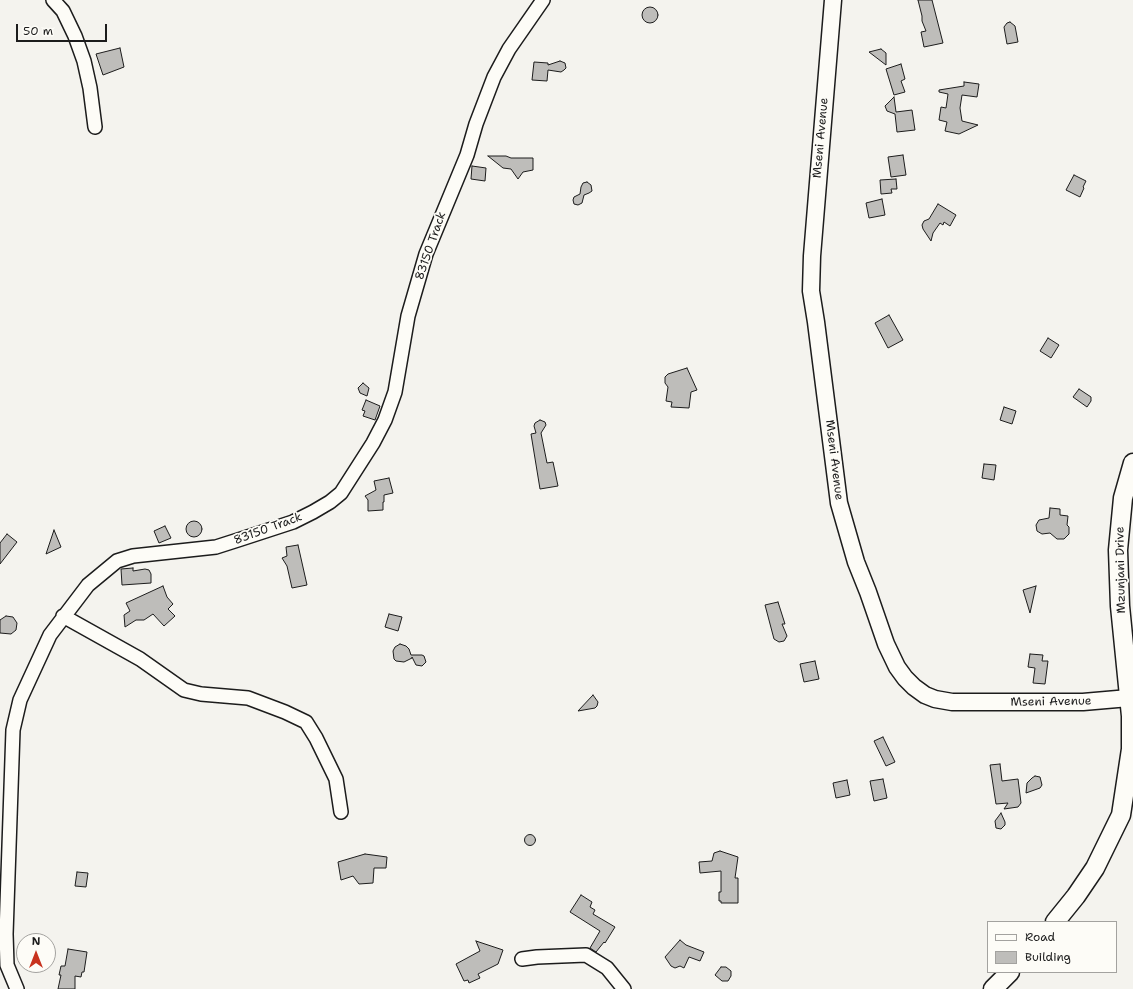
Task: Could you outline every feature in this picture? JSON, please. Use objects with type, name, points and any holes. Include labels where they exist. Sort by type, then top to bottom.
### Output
[{"type":"main road","name":"Mzunjani Drive","points":[[1056,921],[1076,896],[1095,868],[1121,815],[1131,749],[1132,716],[1120,606],[1118,550],[1123,498],[1133,463]]},
{"type":"main road","points":[[993,989],[1009,973]]},
{"type":"street","points":[[53,0],[63,11],[75,36],[84,62],[90,88],[95,127]]},
{"type":"street","name":"83150 Track","points":[[17,989],[7,964],[6,934],[13,730],[20,700],[50,634],[88,585],[117,562],[133,556],[210,548],[229,543],[293,522],[330,502],[341,493],[373,443],[385,420],[395,392],[408,316],[426,254],[467,155],[476,124],[494,77],[509,49],[543,0]]},
{"type":"street","name":"Mseni Avenue","points":[[833,0],[812,256],[811,291],[839,503],[856,562],[886,644],[897,667],[905,678],[925,695],[935,699],[952,702],[1083,702],[1129,698]]},
{"type":"street","points":[[63,616],[140,659],[184,690],[201,694],[248,698],[285,712],[306,722],[316,738],[336,779],[341,812]]},
{"type":"street","points":[[522,960],[537,957],[586,955],[607,968],[624,989]]},
{"type":"building","points":[[918,0],[932,0],[943,43],[924,47],[921,32],[926,31],[922,21]]},
{"type":"building","points":[[650,7],[657,12],[658,15],[653,22],[650,23],[643,18],[642,15],[647,8]]},
{"type":"building","points":[[1010,22],[1015,26],[1018,42],[1007,44],[1004,27]]},
{"type":"building","points":[[120,48],[124,67],[103,75],[96,54]]},
{"type":"building","points":[[881,49],[886,53],[886,65],[869,52]]},
{"type":"building","points":[[560,61],[565,63],[566,68],[564,70],[561,72],[548,70],[547,81],[532,80],[534,62],[548,63],[548,65]]},
{"type":"building","points":[[901,64],[905,79],[901,81],[905,92],[894,95],[886,69]]},
{"type":"building","points":[[964,82],[979,84],[977,97],[962,95],[960,108],[962,121],[978,125],[959,134],[945,131],[947,122],[939,120],[941,107],[946,108],[948,94],[939,92],[939,90],[964,86]]},
{"type":"building","points":[[894,97],[896,112],[912,110],[915,130],[897,132],[895,114],[887,111],[885,106]]},
{"type":"building","points":[[903,155],[906,175],[891,177],[888,157]]},
{"type":"building","points":[[488,156],[533,158],[533,170],[523,172],[518,179],[511,169],[503,168]]},
{"type":"building","points":[[472,166],[486,168],[485,181],[471,179]]},
{"type":"building","points":[[1074,175],[1086,181],[1080,197],[1066,190]]},
{"type":"building","points":[[896,179],[897,189],[891,189],[892,193],[881,194],[880,180]]},
{"type":"building","points":[[587,182],[591,185],[592,191],[584,195],[582,203],[578,205],[574,204],[574,197],[580,194],[583,183]]},
{"type":"building","points":[[882,199],[885,215],[869,218],[866,203]]},
{"type":"building","points":[[938,204],[956,215],[950,226],[944,222],[943,225],[940,223],[933,233],[931,241],[922,225],[924,221],[929,219]]},
{"type":"building","points":[[889,315],[903,340],[888,348],[875,323]]},
{"type":"building","points":[[1048,338],[1059,345],[1051,358],[1040,351]]},
{"type":"building","points":[[687,368],[697,390],[691,392],[689,408],[671,407],[672,402],[666,401],[668,387],[665,383],[665,377],[668,374]]},
{"type":"building","points":[[363,383],[369,388],[367,396],[360,393],[358,388]]},
{"type":"building","points":[[1079,389],[1091,397],[1091,401],[1087,407],[1073,397]]},
{"type":"building","points":[[366,400],[380,406],[375,420],[363,416],[365,411],[362,410]]},
{"type":"building","points":[[1004,407],[1016,411],[1012,424],[1000,420]]},
{"type":"building","points":[[540,420],[545,422],[546,425],[541,433],[547,463],[553,462],[558,486],[540,489],[531,434],[536,433],[534,426],[535,423]]},
{"type":"building","points":[[984,464],[996,465],[994,480],[982,478]]},
{"type":"building","points":[[389,478],[393,493],[384,495],[383,510],[368,511],[368,500],[365,496],[376,490],[374,481]]},
{"type":"building","points":[[1050,508],[1060,509],[1060,515],[1068,516],[1067,525],[1069,527],[1069,534],[1064,539],[1057,539],[1050,533],[1042,534],[1037,531],[1036,525],[1039,520],[1049,518]]},
{"type":"building","points":[[191,521],[197,521],[202,526],[200,535],[197,537],[191,537],[186,532],[186,526]]},
{"type":"building","points":[[165,526],[171,538],[159,543],[154,531]]},
{"type":"building","points":[[54,530],[61,547],[46,554]]},
{"type":"building","points":[[7,534],[17,542],[0,564],[0,543]]},
{"type":"building","points":[[298,545],[307,585],[292,588],[287,566],[282,558],[287,556],[286,547]]},
{"type":"building","points":[[133,568],[133,571],[145,569],[149,570],[151,574],[151,583],[122,585],[121,569]]},
{"type":"building","points":[[163,586],[167,597],[173,604],[168,609],[175,616],[164,626],[153,614],[144,620],[136,620],[125,627],[124,615],[130,611],[126,603]]},
{"type":"building","points":[[1036,586],[1030,613],[1023,590]]},
{"type":"building","points":[[778,602],[785,624],[782,624],[787,636],[784,641],[779,642],[774,639],[765,605]]},
{"type":"building","points":[[389,614],[402,617],[398,631],[385,627]]},
{"type":"building","points":[[6,616],[13,617],[17,623],[16,630],[11,634],[0,633],[0,620]]},
{"type":"building","points":[[400,644],[409,649],[411,655],[424,656],[426,662],[422,666],[416,665],[412,657],[404,662],[396,661],[394,659],[393,651],[395,647]]},
{"type":"building","points":[[1030,654],[1043,655],[1042,661],[1048,661],[1045,684],[1033,683],[1035,668],[1028,667]]},
{"type":"building","points":[[815,661],[819,679],[804,682],[800,664]]},
{"type":"building","points":[[593,695],[598,702],[597,706],[595,708],[578,711]]},
{"type":"building","points":[[883,737],[895,762],[886,766],[874,741]]},
{"type":"building","points":[[1000,764],[1002,781],[1018,779],[1021,803],[1018,807],[1004,809],[1008,803],[996,804],[990,765]]},
{"type":"building","points":[[1035,776],[1040,777],[1042,785],[1040,788],[1026,793],[1027,783]]},
{"type":"building","points":[[883,779],[887,798],[874,801],[870,781]]},
{"type":"building","points":[[847,780],[850,795],[836,798],[833,783]]},
{"type":"building","points":[[1001,813],[1005,825],[1001,829],[996,828],[995,821]]},
{"type":"building","points":[[530,834],[534,836],[536,840],[534,844],[530,846],[526,844],[524,840],[526,836]]},
{"type":"building","points":[[720,851],[738,857],[735,878],[738,878],[738,903],[721,903],[721,901],[719,901],[719,892],[721,892],[721,871],[700,873],[699,862],[712,861],[714,853]]},
{"type":"building","points":[[365,854],[387,857],[386,868],[374,868],[373,883],[359,884],[353,876],[341,880],[338,862]]},
{"type":"building","points":[[77,872],[88,873],[86,887],[75,886]]},
{"type":"building","points":[[581,895],[592,902],[590,907],[595,910],[593,914],[615,927],[605,943],[604,942],[596,952],[590,948],[600,931],[570,912]]},
{"type":"building","points":[[680,940],[686,945],[704,952],[700,961],[689,957],[684,968],[680,966],[675,968],[671,966],[665,957]]},
{"type":"building","points":[[476,941],[503,950],[498,964],[478,974],[480,978],[469,983],[468,980],[464,981],[456,964],[480,951]]},
{"type":"building","points":[[68,949],[87,952],[84,972],[82,972],[81,977],[75,976],[75,989],[58,989],[61,966],[65,966]]},
{"type":"building","points":[[721,967],[726,967],[731,971],[731,976],[728,981],[722,981],[715,975]]}]
